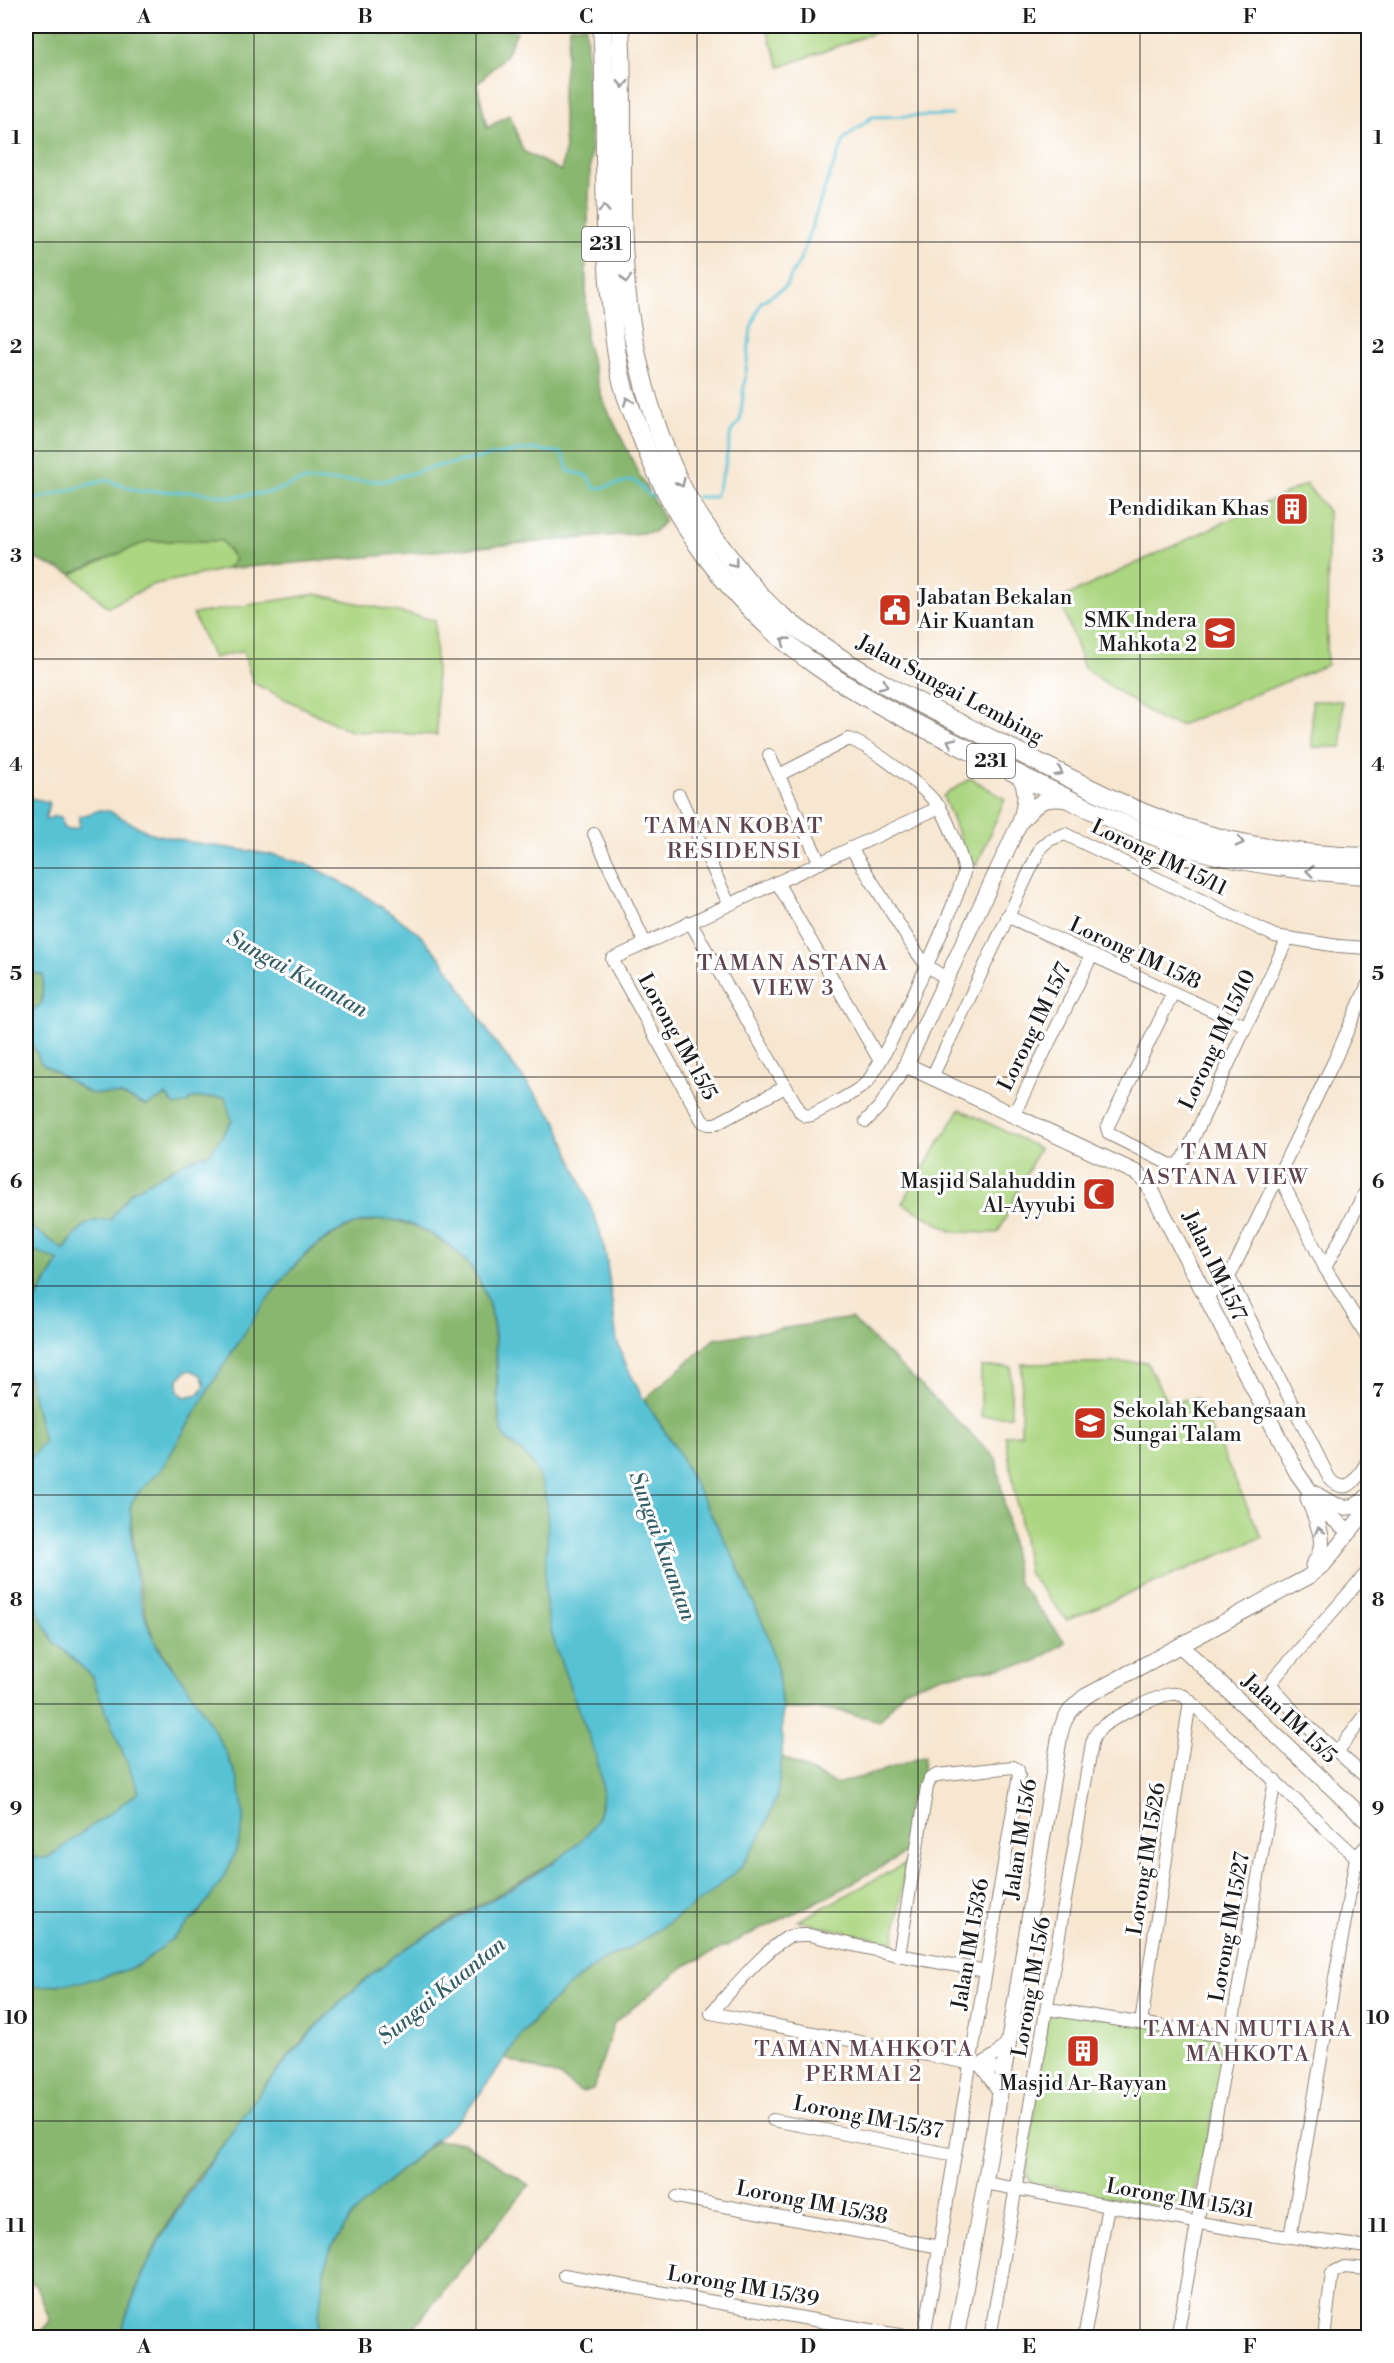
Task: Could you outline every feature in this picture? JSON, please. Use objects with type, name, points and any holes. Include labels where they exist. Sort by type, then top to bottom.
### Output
[{"type":"main road","name":"Jalan Sungai Lembing","points":[[602,26],[605,77],[604,208],[609,293],[623,386],[648,457],[662,488],[696,544],[714,568],[780,636],[818,666],[881,705],[1069,800],[1143,832],[1193,849],[1250,862],[1311,872],[1368,875]]},
{"type":"main road","name":"Jalan Sungai Lembing","points":[[620,26],[623,76],[621,208],[627,290],[634,341],[642,375],[666,449],[682,487],[748,581],[781,616],[863,674],[943,716],[1137,810],[1180,827],[1246,843],[1286,850],[1368,857]]},
{"type":"street","points":[[690,922],[801,1113],[812,1115],[866,1084],[880,1061],[926,965],[956,897],[964,870],[953,834],[940,807],[925,791],[861,744],[849,739],[779,775]]},
{"type":"street","points":[[769,755],[820,863]]},
{"type":"street","points":[[866,1121],[881,1105],[906,1065],[1020,822],[1026,792],[1018,774]]},
{"type":"street","points":[[679,795],[729,904]]},
{"type":"street","points":[[1020,822],[1043,800],[1053,798],[1069,800]]},
{"type":"street","points":[[594,834],[645,943],[940,807]]},
{"type":"street","name":"Lorong IM 15/11","points":[[932,1077],[1041,847],[1049,840],[1065,834],[1275,936],[1338,946],[1368,948]]},
{"type":"street","points":[[852,848],[926,965],[947,979]]},
{"type":"street","points":[[777,882],[880,1061]]},
{"type":"street","name":"Lorong IM 15/8","points":[[1007,916],[1246,1026]]},
{"type":"street","name":"Lorong IM 15/10","points":[[1173,993],[1107,1128],[1109,1134],[1171,1165],[1178,1164],[1184,1158],[1288,938]]},
{"type":"street","name":"Lorong IM 15/5","points":[[645,943],[612,958],[700,1119],[705,1123],[716,1124],[785,1087]]},
{"type":"street","name":"Lorong IM 15/7","points":[[1013,1116],[1092,955]]},
{"type":"street","points":[[1206,1297],[1229,1277],[1335,1059],[1368,984]]},
{"type":"street","name":"Jalan IM 15/7","points":[[906,1065],[1137,1173],[1147,1182],[1304,1486],[1325,1512],[1350,1532]]},
{"type":"street","points":[[1278,1173],[1325,1268],[1368,1338]]},
{"type":"street","points":[[1325,1268],[1368,1187]]},
{"type":"street","points":[[1229,1277],[1329,1478],[1342,1487],[1350,1484],[1368,1460]]},
{"type":"street","points":[[1304,1486],[1339,1507],[1356,1506],[1368,1496]]},
{"type":"street","points":[[1282,1593],[1311,1567],[1322,1549],[1320,1530],[1304,1486]]},
{"type":"street","name":"Jalan IM 15/6","points":[[956,2337],[985,2183],[1060,1734],[1065,1718],[1072,1706],[1086,1696],[1282,1593],[1317,1570],[1368,1508]]},
{"type":"street","points":[[1368,1571],[1354,1590],[1274,1676],[1272,1687],[1301,1720],[1368,1779]]},
{"type":"street","name":"Jalan IM 15/5","points":[[1181,1646],[1368,1822]]},
{"type":"street","name":"Lorong IM 15/6","points":[[990,2337],[1092,1743],[1096,1732],[1103,1725],[1147,1703],[1177,1693],[1190,1701]]},
{"type":"street","points":[[1190,1701],[1368,1868]]},
{"type":"street","name":"Lorong IM 15/26","points":[[1142,2023],[1190,1701]]},
{"type":"street","points":[[1337,1752],[1368,1712]]},
{"type":"street","name":"Jalan IM 15/36","points":[[899,1955],[930,1779],[937,1775],[1014,1767],[1018,1770],[1019,1775],[986,1971],[976,2064],[955,2155],[924,2337]]},
{"type":"street","name":"Lorong IM 15/27","points":[[1177,2337],[1275,1780]]},
{"type":"street","points":[[1290,2237],[1356,1857],[1368,1844]]},
{"type":"street","points":[[986,1971],[809,1935],[795,1935],[787,1938],[751,1970],[711,2013],[1004,2070]]},
{"type":"street","points":[[1047,2009],[1230,2037]]},
{"type":"street","points":[[976,2064],[997,2054],[1009,2039]]},
{"type":"street","points":[[976,2064],[1000,2093]]},
{"type":"street","name":"Lorong IM 15/37","points":[[773,2120],[955,2155]]},
{"type":"street","name":"Lorong IM 15/31","points":[[985,2183],[1196,2223],[1368,2247]]},
{"type":"street","name":"Lorong IM 15/38","points":[[677,2197],[940,2247]]},
{"type":"street","points":[[1084,2337],[1108,2206]]},
{"type":"street","points":[[1324,2337],[1332,2273],[1344,2267],[1368,2269]]},
{"type":"street","name":"Lorong IM 15/39","points":[[564,2275],[915,2337]]},
{"type":"green space","points":[[26,26],[502,26],[502,29],[517,32],[505,56],[477,84],[487,128],[510,114],[523,151],[561,171],[565,150],[562,96],[570,26],[586,26],[591,150],[586,266],[586,341],[602,398],[665,521],[654,532],[226,569],[235,560],[222,541],[148,541],[71,574],[26,555]]},
{"type":"green space","points":[[765,26],[893,26],[780,67]]},
{"type":"green space","name":"SMK Indera Mahkota 2","points":[[1306,484],[1328,511],[1327,665],[1180,725],[1160,720],[1084,668],[1060,599]]},
{"type":"green space","points":[[148,541],[222,541],[235,560],[226,569],[152,585],[108,607],[71,574]]},
{"type":"green space","points":[[316,594],[435,620],[437,735],[350,731],[253,683],[243,651],[213,658],[193,614]]},
{"type":"green space","points":[[1312,701],[1342,701],[1342,747],[1312,747]]},
{"type":"green space","points":[[971,778],[1005,799],[977,865],[969,861],[943,796]]},
{"type":"green space","points":[[26,972],[43,975],[42,1003],[32,1011],[30,1039],[42,1063],[89,1093],[122,1095],[147,1106],[166,1095],[192,1098],[226,1097],[232,1121],[210,1153],[189,1160],[131,1192],[110,1221],[88,1224],[63,1250],[34,1229],[26,1229]]},
{"type":"green space","points":[[960,1109],[1039,1148],[998,1233],[953,1232],[902,1203]]},
{"type":"green space","points":[[387,1219],[403,1222],[431,1235],[465,1260],[479,1280],[488,1302],[493,1325],[501,1431],[506,1440],[532,1463],[544,1492],[548,1525],[547,1608],[556,1647],[596,1755],[602,1789],[599,1814],[589,1833],[572,1849],[521,1882],[432,1932],[398,1954],[339,2003],[303,2040],[255,2099],[184,2197],[151,2255],[126,2316],[120,2337],[36,2337],[50,2321],[37,2287],[26,2279],[26,1987],[59,1985],[197,1916],[229,1865],[223,1750],[183,1682],[154,1640],[135,1562],[130,1507],[139,1491],[162,1468],[243,1332],[268,1297],[294,1267],[322,1242],[351,1226]]},
{"type":"green space","points":[[26,1247],[59,1260],[26,1317]]},
{"type":"green space","points":[[851,1318],[996,1458],[1018,1582],[1065,1642],[1034,1663],[942,1676],[904,1690],[880,1721],[835,1710],[782,1709],[777,1668],[767,1633],[731,1552],[674,1445],[644,1400],[714,1339]]},
{"type":"green space","points":[[1147,1362],[1167,1403],[1196,1398],[1262,1537],[1067,1620],[1029,1574],[1005,1435],[1021,1434],[1022,1364]]},
{"type":"green space","points":[[26,1365],[44,1442],[26,1464]]},
{"type":"green space","points":[[981,1367],[1011,1367],[1011,1416],[981,1416]]},
{"type":"green space","points":[[26,1588],[52,1640],[91,1675],[139,1792],[47,1858],[26,1857]]},
{"type":"green space","points":[[925,1756],[909,1851],[831,1895],[685,1966],[614,2023],[593,2090],[581,2092],[558,2076],[505,2059],[518,2039],[541,2012],[569,1986],[602,1961],[638,1943],[762,1834],[777,1796],[782,1757],[836,1784]]},
{"type":"green space","points":[[906,1863],[894,1943],[798,1921]]},
{"type":"green space","points":[[1048,2009],[1230,2037],[1192,2206],[1183,2211],[1032,2183],[1026,2175]]},
{"type":"green space","points":[[436,2141],[463,2142],[529,2185],[408,2335],[409,2337],[317,2338],[324,2268],[342,2229],[386,2182]]},
{"type":"water","name":"Sungai Kuantan","points":[[26,797],[49,802],[45,820],[55,816],[61,817],[63,827],[68,830],[79,827],[79,817],[100,810],[109,811],[150,833],[196,843],[275,855],[312,866],[359,892],[419,934],[439,956],[492,1038],[557,1122],[599,1228],[606,1256],[617,1341],[627,1367],[644,1400],[674,1445],[731,1552],[767,1633],[777,1668],[782,1709],[782,1757],[777,1796],[762,1834],[741,1867],[711,1893],[673,1920],[638,1943],[602,1961],[569,1986],[541,2012],[518,2039],[483,2090],[458,2120],[352,2216],[331,2248],[324,2271],[317,2337],[120,2337],[148,2263],[173,2217],[254,2101],[308,2036],[343,2000],[382,1966],[422,1938],[539,1872],[565,1854],[585,1836],[597,1819],[602,1791],[598,1763],[557,1651],[547,1608],[545,1582],[548,1516],[545,1494],[532,1463],[509,1442],[501,1429],[496,1344],[489,1305],[472,1269],[457,1252],[436,1237],[413,1225],[391,1220],[365,1221],[342,1229],[321,1242],[301,1259],[253,1320],[162,1468],[140,1491],[130,1507],[136,1575],[148,1625],[160,1651],[190,1691],[213,1729],[237,1780],[242,1798],[243,1818],[237,1848],[220,1883],[197,1914],[184,1928],[141,1963],[96,1979],[26,1987],[26,1857],[47,1858],[139,1792],[91,1675],[52,1640],[26,1588],[26,1554],[28,1552],[26,1464],[44,1442],[26,1365],[26,1317],[59,1261],[26,1247],[26,1229],[34,1229],[64,1250],[83,1227],[94,1221],[110,1220],[131,1192],[189,1160],[210,1153],[232,1121],[225,1097],[192,1098],[188,1103],[175,1106],[166,1095],[147,1106],[122,1095],[89,1093],[41,1063],[30,1039],[32,1011],[42,1003],[43,975],[26,972]],"holes":[[[191,1370],[201,1375],[205,1385],[199,1394],[185,1397],[178,1391],[178,1379],[186,1371]]]},
{"type":"waterway","points":[[696,497],[715,497],[725,466],[731,432],[740,421],[751,328],[761,302],[785,287],[801,258],[826,184],[845,138],[872,117],[952,115]]},
{"type":"waterway","points":[[26,500],[106,480],[138,491],[195,492],[231,497],[272,492],[302,481],[383,481],[442,465],[530,449],[562,453],[569,471],[587,476],[596,489],[633,480],[651,496],[662,496]]},
{"type":"place","name":"Pendidikan Khas","points":[[1292,509]]},
{"type":"place","name":"Jabatan Bekalan Air Kuantan","points":[[895,610]]},
{"type":"place","name":"SMK Indera Mahkota 2","points":[[1220,633]]},
{"type":"place","name":"Masjid Salahuddin Al-Ayyubi","points":[[1099,1194]]},
{"type":"place","name":"Sekolah Kebangsaan Sungai Talam","points":[[1090,1423]]},
{"type":"place","name":"Masjid Ar-Rayyan","points":[[1083,2051]]},
{"type":"district","name":"TAMAN KOBAT RESIDENSI","points":[[734,838]]},
{"type":"district","name":"TAMAN ASTANA VIEW 3","points":[[793,976]]},
{"type":"district","name":"TAMAN ASTANA VIEW","points":[[1225,1164]]},
{"type":"district","name":"TAMAN MUTIARA MAHKOTA","points":[[1248,2042]]},
{"type":"district","name":"TAMAN MAHKOTA PERMAI 2","points":[[864,2062]]}]
